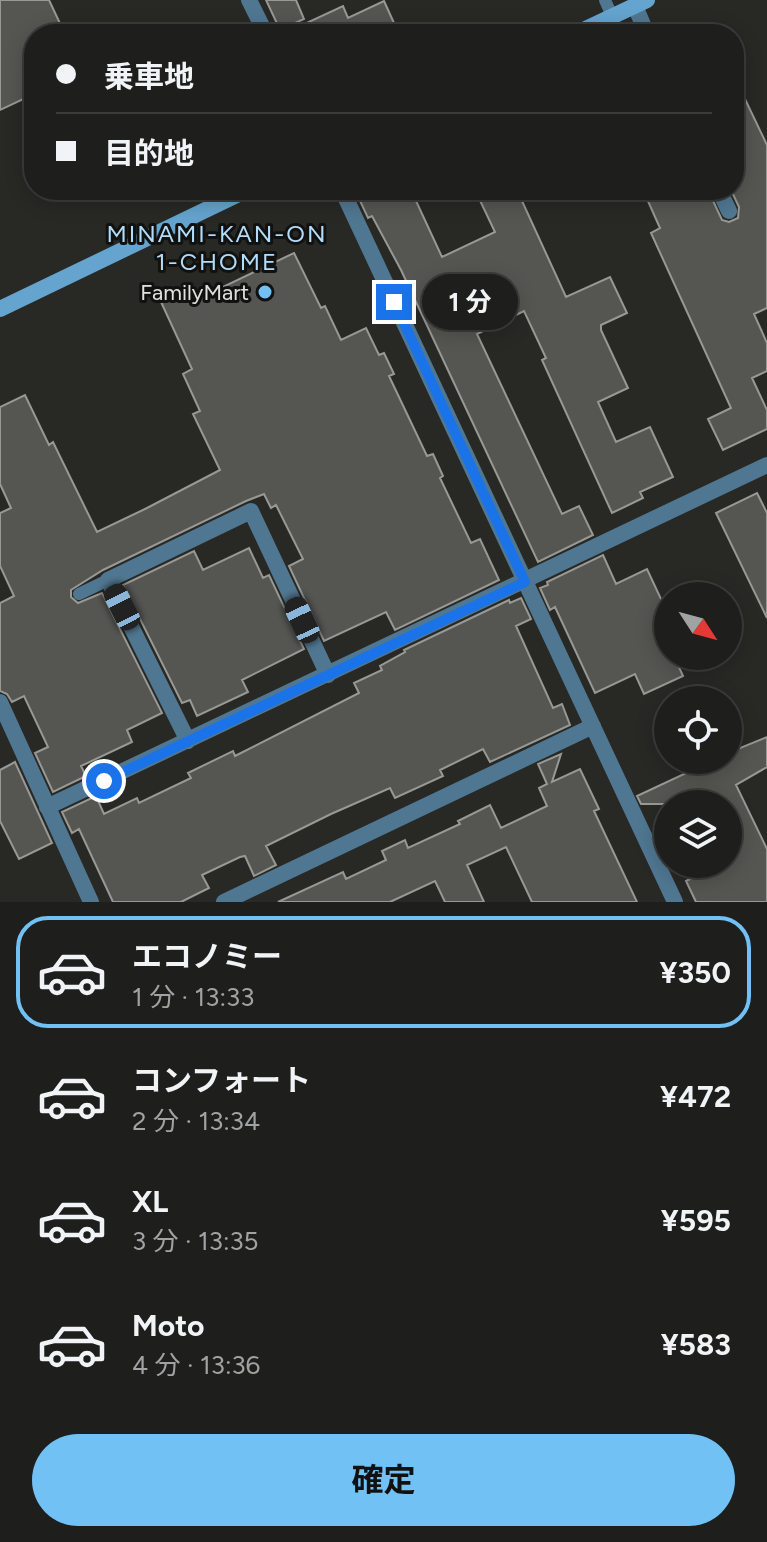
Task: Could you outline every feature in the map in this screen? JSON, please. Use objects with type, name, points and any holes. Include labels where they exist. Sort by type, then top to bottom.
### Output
[{"type":"street","points":[[249,0],[261,24]]},
{"type":"street","points":[[596,24],[641,3],[645,24]]},
{"type":"street","points":[[0,309],[226,200]]},
{"type":"street","points":[[347,200],[675,902]]},
{"type":"street","points":[[724,200],[729,211]]},
{"type":"street","points":[[47,807],[767,465]]},
{"type":"street","points":[[188,741],[108,580],[251,511],[328,675]]},
{"type":"street","points":[[0,702],[91,902]]},
{"type":"street","points":[[224,902],[593,726]]},
{"type":"lane","points":[[605,0],[612,16]]},
{"type":"lane","points":[[79,594],[108,580]]},
{"type":"building","points":[[0,0],[49,0],[60,24],[24,24],[24,99],[0,110]]},
{"type":"building","points":[[266,0],[296,0],[304,19],[293,24],[277,24]]},
{"type":"building","points":[[384,1],[394,24],[304,24],[343,6],[348,18]]},
{"type":"building","points":[[744,97],[767,145],[767,308],[754,314],[767,343],[767,371],[752,378],[767,410],[767,429],[723,450],[708,419],[731,408],[651,233],[660,228],[647,200],[713,200],[722,220],[729,222],[738,218],[736,200],[744,200]]},
{"type":"building","points":[[360,200],[416,200],[442,257],[495,232],[480,200],[522,200],[566,297],[610,277],[627,313],[601,325],[601,330],[628,388],[598,402],[616,442],[650,427],[673,477],[640,492],[643,498],[612,513],[542,360],[546,358],[524,311],[477,334],[562,514],[579,506],[593,535],[538,562],[401,270],[372,216],[368,218]]},
{"type":"building","points":[[294,253],[341,340],[366,328],[379,355],[384,353],[394,374],[389,376],[427,456],[433,454],[443,476],[440,478],[471,543],[480,539],[499,580],[395,630],[386,612],[324,641],[289,566],[303,559],[276,505],[271,508],[264,494],[246,501],[103,570],[71,590],[71,597],[78,603],[102,593],[162,713],[127,730],[132,742],[81,766],[86,776],[53,792],[35,753],[48,747],[24,696],[12,702],[7,694],[0,691],[0,603],[14,596],[0,566],[0,513],[11,508],[0,484],[0,407],[25,395],[49,445],[53,442],[97,532],[220,470],[193,414],[200,411],[183,374],[192,369],[161,302],[193,287],[198,299]]},
{"type":"building","points":[[757,493],[767,513],[767,618],[716,513]]},
{"type":"building","points":[[249,548],[263,578],[269,575],[304,649],[242,680],[248,692],[197,716],[190,700],[182,703],[123,585],[194,551],[203,570]]},
{"type":"building","points":[[603,555],[616,584],[647,569],[654,584],[654,670],[680,670],[683,676],[654,686],[654,689],[644,694],[635,674],[595,693],[555,607],[550,610],[540,588],[548,585],[547,582]]},
{"type":"building","points":[[521,598],[531,619],[516,626],[553,708],[562,704],[570,725],[490,762],[483,749],[440,770],[443,776],[395,798],[390,788],[331,814],[266,846],[276,865],[254,876],[245,856],[202,875],[209,888],[181,902],[113,902],[79,829],[72,833],[62,812],[96,796],[104,814],[137,798],[139,803],[191,778],[188,773],[233,751],[235,756],[359,693],[354,683],[382,670],[380,666],[404,650],[509,600],[510,603]]},
{"type":"building","points":[[767,737],[767,767],[736,785],[738,790],[654,790],[654,804],[641,804],[637,796],[684,774],[742,774],[742,747]]},
{"type":"building","points":[[561,754],[552,782],[580,769],[599,809],[594,811],[637,902],[532,902],[506,847],[467,865],[484,902],[445,902],[435,881],[390,902],[278,902],[343,872],[346,879],[386,860],[382,851],[405,840],[408,848],[460,824],[458,821],[490,805],[501,828],[547,806],[539,788],[547,784],[538,764]]},
{"type":"building","points":[[15,762],[52,843],[19,859],[0,821],[0,770]]},
{"type":"building","points":[[742,797],[767,849],[767,902],[696,902],[686,881],[692,878],[742,878]]},
{"type":"place","name":"FamilyMart","points":[[265,292]]},
{"type":"district","name":"MINAMI-KAN-ON 1-CHOME","points":[[217,248]]},
{"type":"route","points":[[104,781],[525,582],[394,302]]}]
